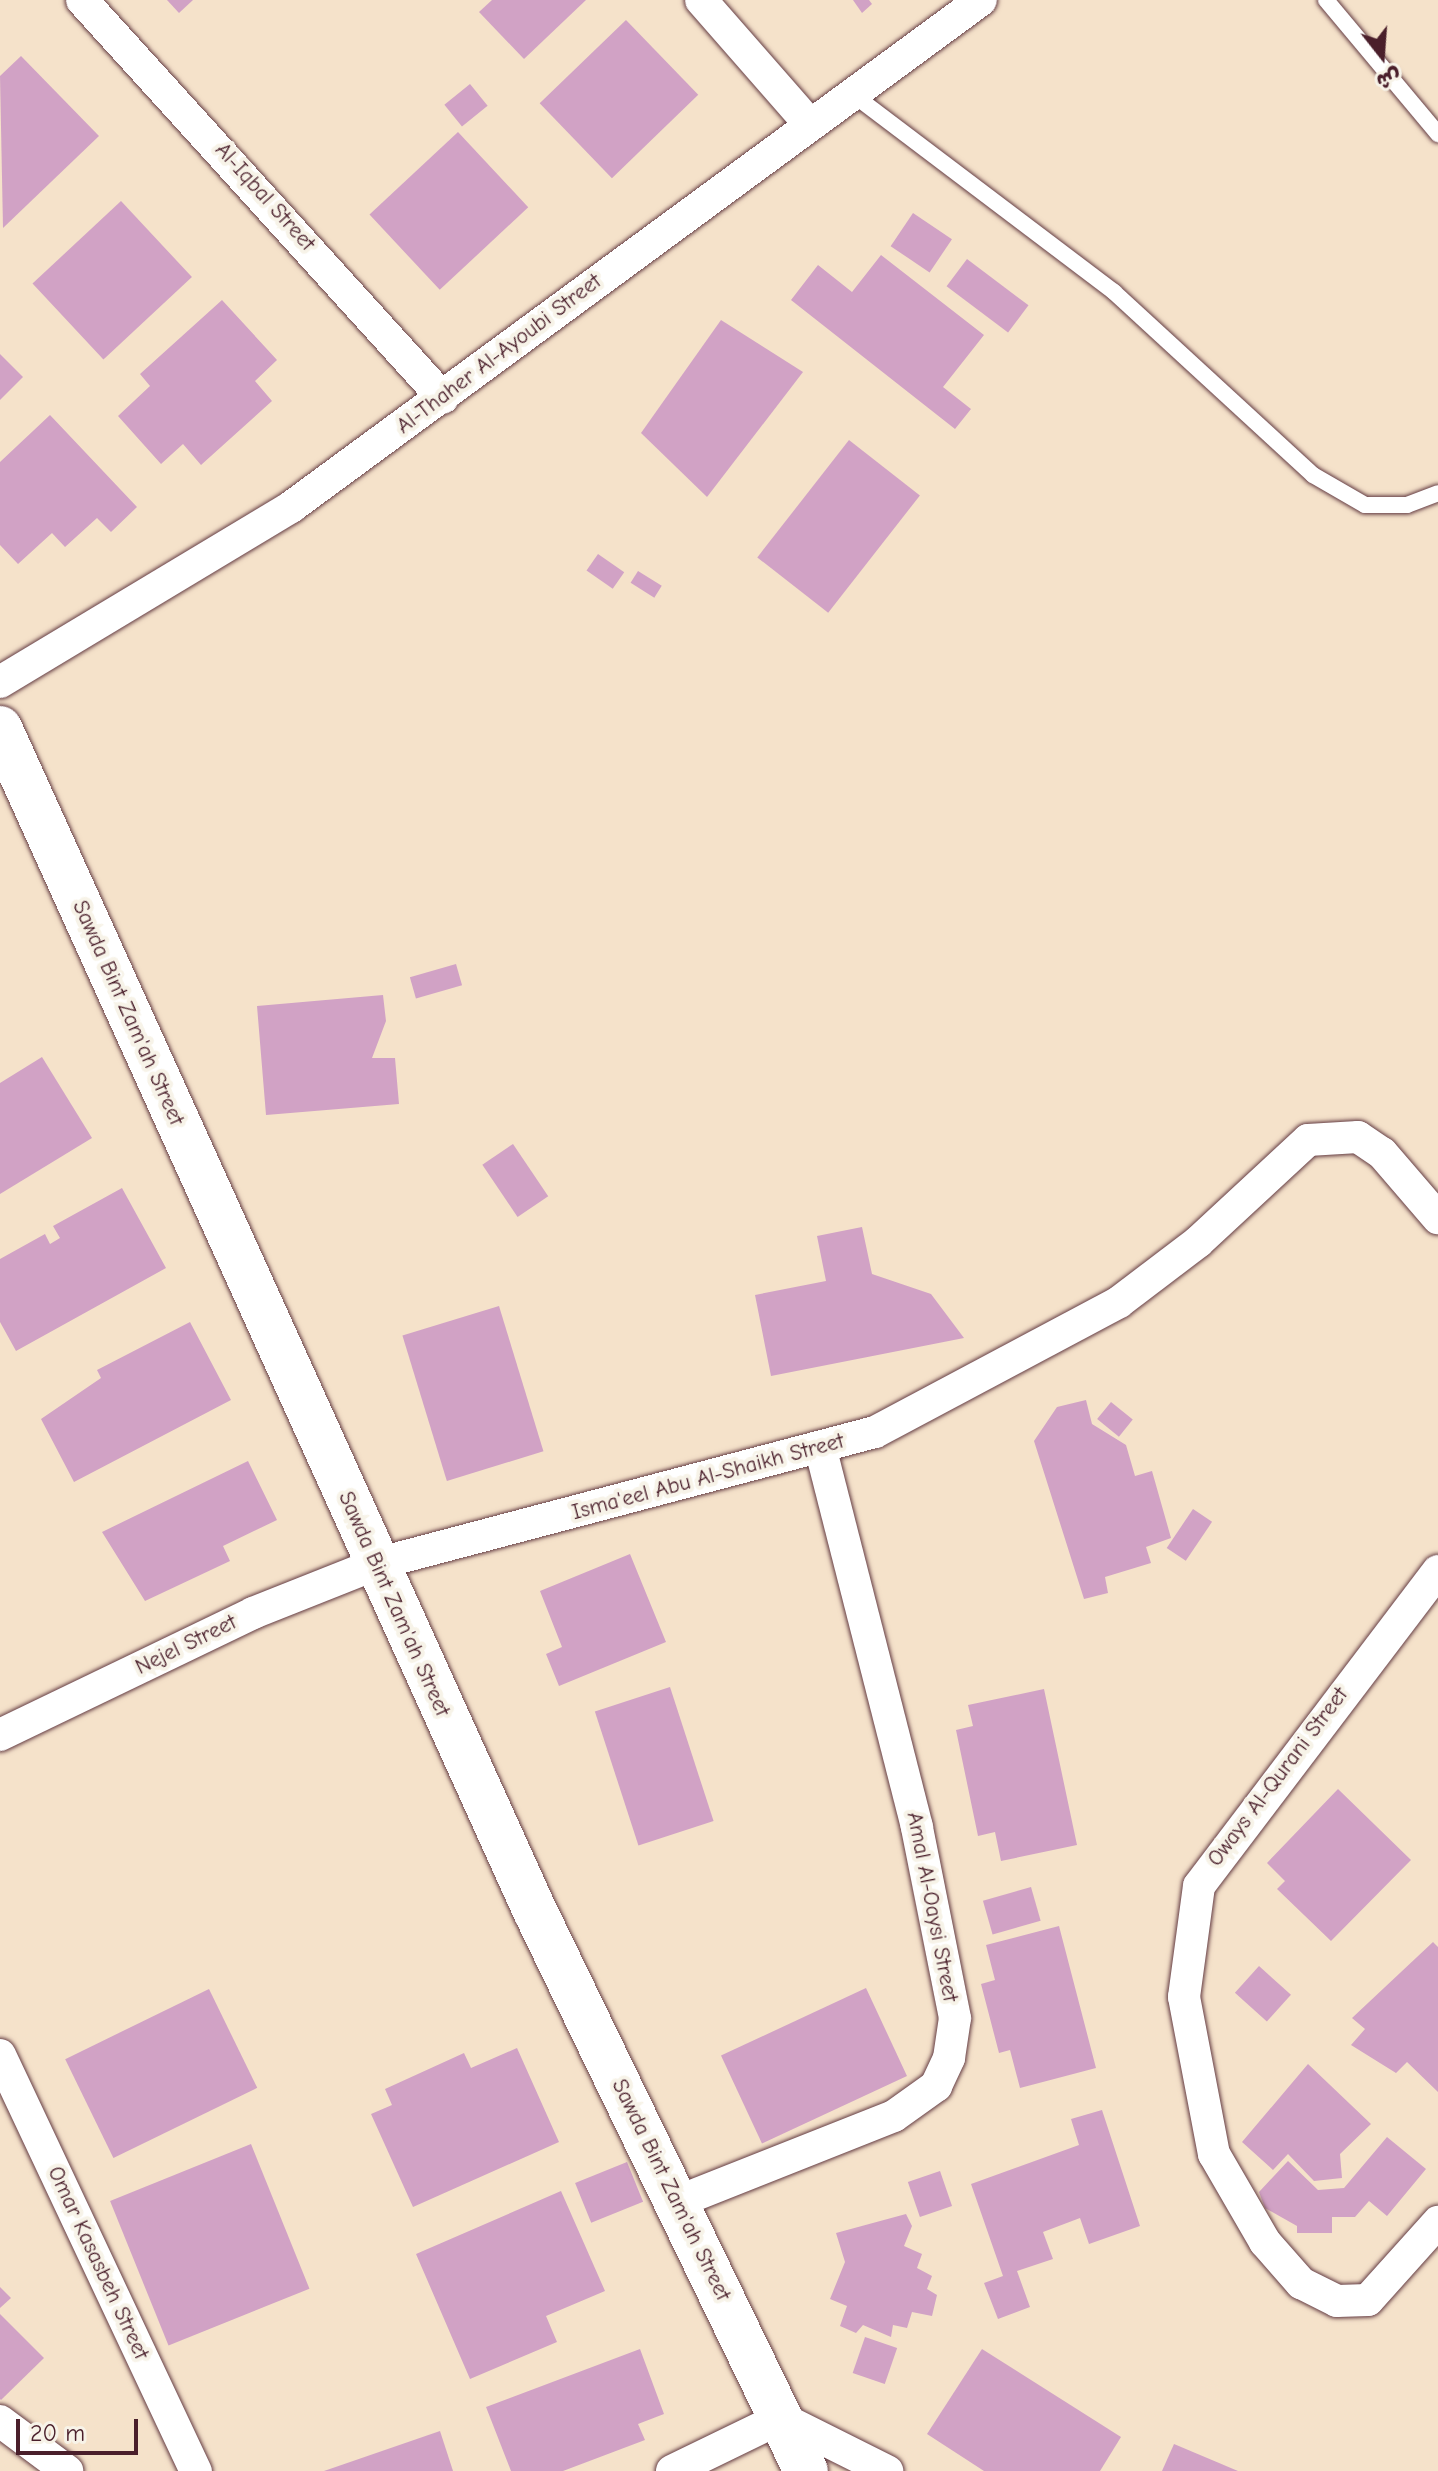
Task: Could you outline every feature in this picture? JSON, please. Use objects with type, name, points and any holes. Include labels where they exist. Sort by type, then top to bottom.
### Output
[{"type":"street","name":"Al-Iqbal Street","points":[[82,0],[443,398]]},
{"type":"street","points":[[701,0],[807,121]]},
{"type":"street","name":"Al-Thaher Al-Ayoubi Street","points":[[0,682],[291,507],[443,398],[807,121],[981,0]]},
{"type":"street","name":"Sawda Bint Zam'ah Street","points":[[0,728],[376,1564],[806,2471]]},
{"type":"street","name":"Isma'eel Abu Al-Shaikh Street","points":[[376,1564],[821,1451],[1058,1340],[1198,1242],[1272,1166],[1308,1140],[1336,1134],[1382,1153],[1438,1218]]},
{"type":"street","name":"Amal Al-Oaysi Street","points":[[677,2202],[894,2116],[936,2086],[949,2058],[955,2018],[917,1827],[821,1451]]},
{"type":"street","name":"Nejel Street","points":[[0,1735],[253,1613],[376,1564]]},
{"type":"street","name":"Oways Al-Qurani Street","points":[[1438,1571],[1199,1886],[1184,1997],[1214,2154],[1265,2242],[1301,2283],[1337,2301],[1368,2300],[1438,2222]]},
{"type":"street","name":"Omar Kasasbeh Street","points":[[0,2055],[196,2471]]},
{"type":"street","points":[[672,2471],[781,2418],[887,2471]]},
{"type":"street","points":[[0,2421],[67,2471]]},
{"type":"lane","points":[[1326,0],[1438,134]]},
{"type":"lane","points":[[850,92],[1114,292],[1313,475],[1365,505],[1407,505],[1438,493]]},
{"type":"building","points":[[167,0],[193,0],[179,13]]},
{"type":"building","points":[[492,0],[586,0],[524,59],[479,12]]},
{"type":"building","points":[[853,0],[869,0],[872,4],[862,13]]},
{"type":"building","points":[[626,20],[698,95],[612,178],[540,103]]},
{"type":"building","points":[[21,56],[99,136],[3,228],[0,76]]},
{"type":"building","points":[[470,84],[488,106],[462,127],[444,105]]},
{"type":"building","points":[[458,132],[528,207],[440,290],[370,215]]},
{"type":"building","points":[[121,201],[192,277],[103,360],[33,284]]},
{"type":"building","points":[[913,213],[952,239],[930,272],[891,246]]},
{"type":"building","points":[[881,255],[984,335],[943,387],[971,409],[955,429],[791,300],[818,265],[852,292]]},
{"type":"building","points":[[967,259],[1028,305],[1008,332],[947,286]]},
{"type":"building","points":[[222,300],[277,360],[255,381],[272,401],[201,465],[183,444],[161,464],[118,416],[150,386],[140,374]]},
{"type":"building","points":[[721,320],[803,372],[707,497],[641,433]]},
{"type":"building","points":[[0,354],[23,377],[0,400]]},
{"type":"building","points":[[50,415],[137,507],[111,532],[97,518],[65,547],[52,533],[18,564],[0,545],[0,462]]},
{"type":"building","points":[[849,440],[920,495],[828,613],[757,557]]},
{"type":"building","points":[[598,554],[624,572],[613,589],[587,570]]},
{"type":"building","points":[[638,571],[662,586],[654,598],[631,583]]},
{"type":"building","points":[[456,964],[462,985],[416,998],[410,977]]},
{"type":"building","points":[[383,995],[386,1021],[372,1058],[395,1058],[399,1104],[266,1115],[257,1006]]},
{"type":"building","points":[[42,1057],[92,1138],[0,1194],[0,1083]]},
{"type":"building","points":[[513,1144],[548,1196],[518,1217],[482,1165]]},
{"type":"building","points":[[122,1188],[166,1268],[16,1351],[0,1322],[0,1259],[45,1234],[50,1244],[60,1238],[53,1226]]},
{"type":"building","points":[[862,1227],[872,1274],[931,1294],[964,1338],[771,1376],[755,1295],[826,1281],[817,1236]]},
{"type":"building","points":[[499,1306],[543,1451],[447,1481],[402,1336]]},
{"type":"building","points":[[190,1322],[231,1400],[74,1482],[41,1419],[101,1378],[97,1370]]},
{"type":"building","points":[[1086,1400],[1092,1424],[1126,1445],[1135,1476],[1152,1471],[1171,1538],[1146,1547],[1151,1563],[1105,1577],[1108,1593],[1084,1599],[1034,1441],[1057,1407]]},
{"type":"building","points":[[1111,1402],[1133,1420],[1119,1437],[1097,1419]]},
{"type":"building","points":[[248,1461],[277,1520],[223,1546],[230,1561],[145,1601],[102,1532]]},
{"type":"building","points":[[1193,1509],[1212,1522],[1186,1561],[1167,1548]]},
{"type":"building","points":[[630,1554],[666,1642],[559,1686],[546,1654],[562,1647],[540,1591]]},
{"type":"building","points":[[670,1687],[714,1821],[638,1846],[595,1711]]},
{"type":"building","points":[[1044,1689],[1077,1845],[1001,1861],[995,1832],[978,1836],[956,1730],[973,1726],[968,1705]]},
{"type":"building","points":[[1338,1789],[1411,1860],[1331,1941],[1277,1889],[1285,1881],[1267,1863]]},
{"type":"building","points":[[1031,1887],[1041,1921],[993,1934],[983,1901]]},
{"type":"building","points":[[1059,1926],[1096,2068],[1020,2088],[1010,2050],[999,2053],[981,1984],[995,1980],[986,1945]]},
{"type":"building","points":[[1433,1942],[1438,1947],[1438,2092],[1407,2062],[1396,2073],[1351,2045],[1365,2029],[1352,2018]]},
{"type":"building","points":[[1259,1966],[1291,1995],[1267,2022],[1235,1993]]},
{"type":"building","points":[[866,1988],[907,2076],[762,2144],[721,2056]]},
{"type":"building","points":[[209,1989],[257,2088],[113,2158],[65,2059]]},
{"type":"building","points":[[517,2048],[559,2142],[413,2207],[371,2114],[392,2105],[385,2089],[464,2053],[471,2068]]},
{"type":"building","points":[[1308,2064],[1371,2124],[1340,2154],[1342,2178],[1314,2181],[1288,2154],[1273,2170],[1242,2142]]},
{"type":"building","points":[[1102,2110],[1140,2226],[1089,2244],[1080,2218],[1043,2232],[1053,2259],[1017,2271],[1030,2307],[998,2319],[984,2283],[1003,2276],[971,2184],[1079,2145],[1071,2119]]},
{"type":"building","points":[[1387,2137],[1426,2169],[1387,2216],[1369,2201],[1355,2217],[1332,2217],[1332,2233],[1297,2233],[1297,2226],[1265,2208],[1259,2192],[1288,2161],[1318,2190],[1344,2188]]},
{"type":"building","points":[[251,2144],[309,2289],[169,2346],[110,2201]]},
{"type":"building","points":[[627,2162],[643,2202],[591,2223],[575,2183]]},
{"type":"building","points":[[940,2171],[952,2206],[920,2217],[908,2182]]},
{"type":"building","points":[[561,2191],[605,2291],[546,2316],[557,2342],[470,2379],[416,2254]]},
{"type":"building","points":[[906,2214],[912,2226],[904,2246],[922,2254],[917,2268],[932,2276],[927,2289],[937,2295],[932,2316],[912,2312],[907,2328],[893,2325],[891,2337],[863,2325],[856,2333],[840,2326],[847,2306],[830,2299],[845,2262],[836,2233]]},
{"type":"building","points":[[0,2287],[11,2298],[0,2308]]},
{"type":"building","points":[[0,2314],[44,2358],[1,2400],[0,2399]]},
{"type":"building","points":[[865,2337],[897,2348],[885,2384],[853,2373]]},
{"type":"building","points":[[640,2349],[664,2414],[638,2424],[645,2440],[563,2471],[511,2471],[486,2407]]},
{"type":"building","points":[[982,2349],[1121,2437],[1100,2471],[984,2471],[927,2434]]},
{"type":"building","points":[[440,2431],[453,2471],[324,2471]]},
{"type":"building","points":[[1174,2444],[1238,2471],[1162,2471]]}]
